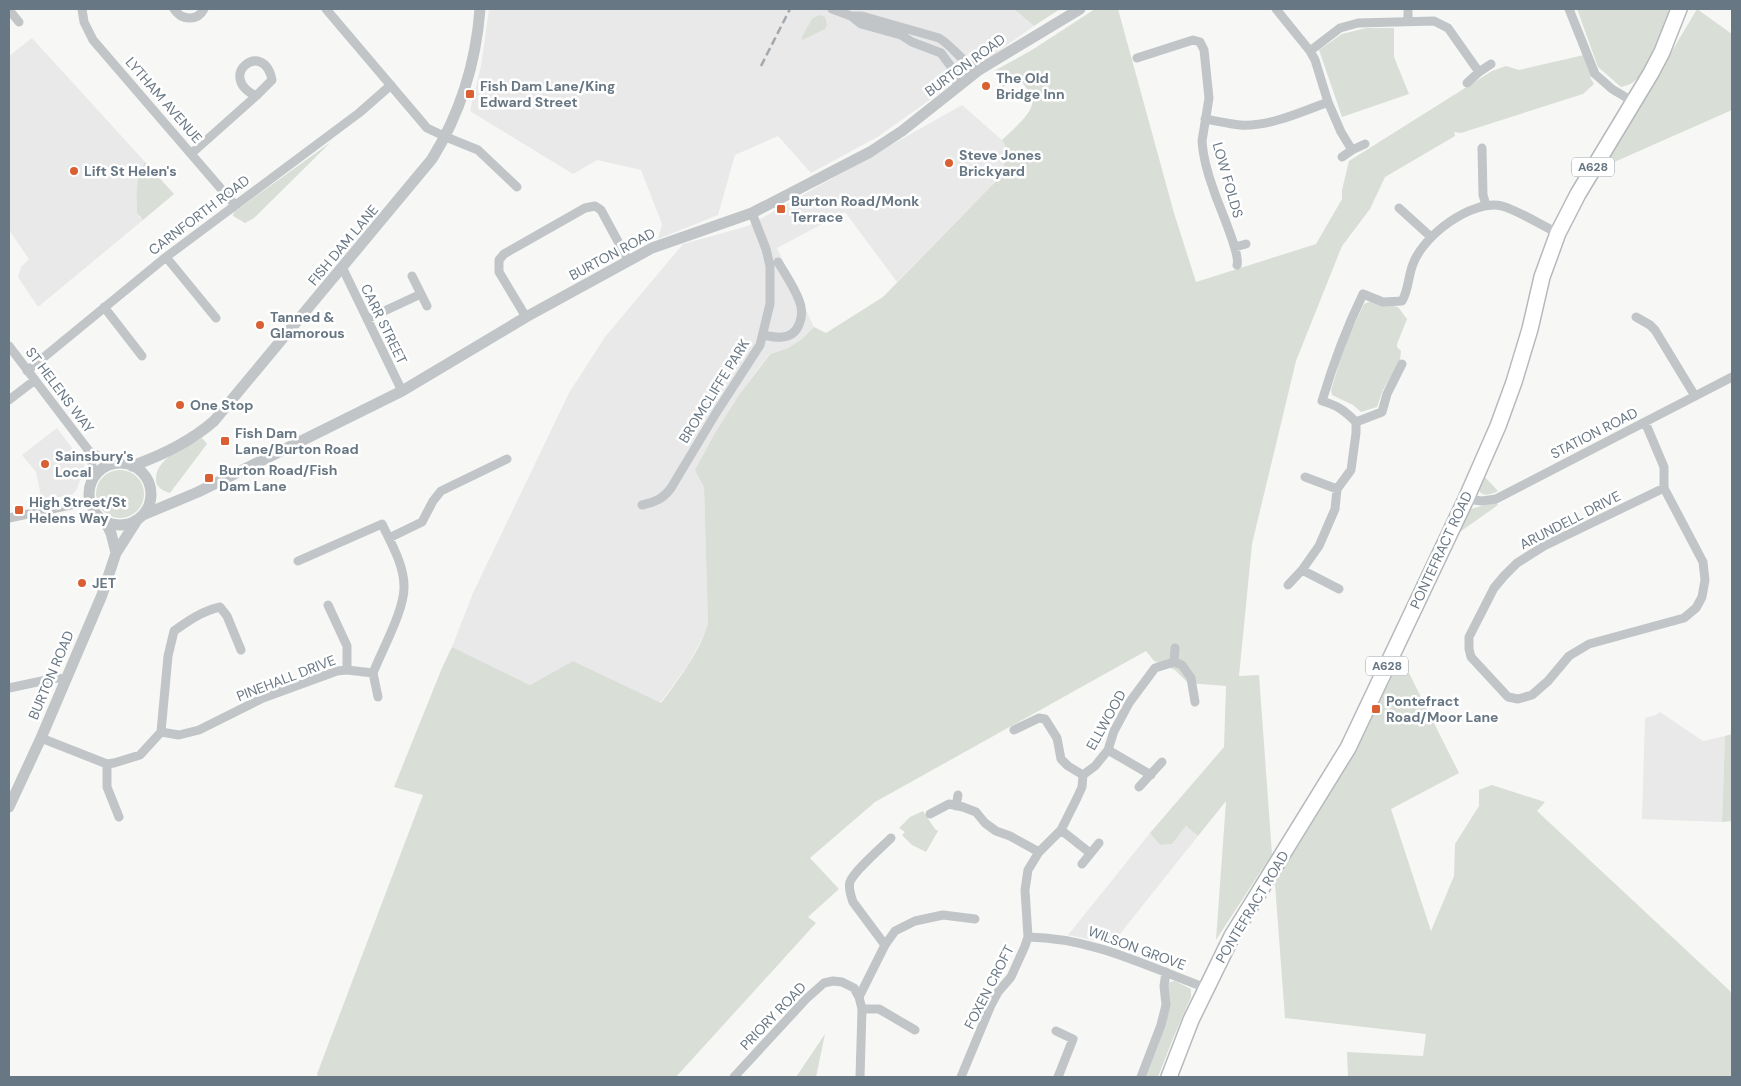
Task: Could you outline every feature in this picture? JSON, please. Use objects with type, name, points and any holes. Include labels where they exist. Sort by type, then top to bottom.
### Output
[{"type":"highway","name":"PONTEFRACT ROAD","points":[[1169,1077],[1185,1034],[1235,931],[1348,748],[1466,499],[1507,404],[1530,329],[1542,277],[1558,233],[1578,194],[1651,73],[1662,52],[1679,9]]},
{"type":"street","name":"LYTHAM AVENUE","points":[[82,9],[84,22],[93,40],[235,205]]},
{"type":"street","points":[[174,9],[180,16],[189,18],[198,16],[204,9]]},
{"type":"street","points":[[326,9],[427,128],[478,150],[518,187]]},
{"type":"street","name":"FISH DAM LANE","points":[[132,466],[160,456],[200,433],[214,421],[343,269],[432,159],[446,137],[469,76],[478,32],[480,9]]},
{"type":"street","points":[[832,9],[851,16],[861,24],[901,35],[912,42],[941,52],[952,68],[958,86]]},
{"type":"street","name":"BURTON ROAD","points":[[9,807],[41,738],[102,595],[116,553],[140,517],[176,502],[402,391],[628,260],[664,243],[752,213],[870,152],[902,131],[979,70],[1080,9]]},
{"type":"street","points":[[1276,9],[1315,60],[1328,102],[1341,132],[1352,150]]},
{"type":"street","points":[[1408,9],[1408,21]]},
{"type":"street","points":[[1569,9],[1595,74],[1612,89],[1627,98]]},
{"type":"street","points":[[9,11],[19,22]]},
{"type":"street","points":[[851,16],[862,16],[939,38],[946,42],[970,66],[979,70]]},
{"type":"street","points":[[1310,52],[1331,34],[1358,22],[1434,22],[1448,28],[1479,72]]},
{"type":"street","name":"LOW FOLDS","points":[[1137,58],[1192,40],[1200,42],[1204,50],[1209,98],[1202,148],[1213,189],[1235,247],[1239,261],[1237,265]]},
{"type":"street","points":[[1467,83],[1491,64]]},
{"type":"street","name":"CARNFORTH ROAD","points":[[27,371],[166,257],[359,113],[391,85]]},
{"type":"street","points":[[192,153],[256,96]]},
{"type":"street","points":[[1206,118],[1240,125],[1260,124],[1328,102]]},
{"type":"street","points":[[1342,157],[1364,144]]},
{"type":"street","points":[[1482,148],[1483,195],[1486,206]]},
{"type":"street","points":[[526,318],[499,272],[499,260],[504,254],[585,208],[595,206],[601,210],[628,260]]},
{"type":"street","points":[[1288,585],[1302,570],[1319,546],[1336,509],[1338,489],[1351,470],[1356,422],[1343,409],[1322,401],[1346,329],[1363,294],[1383,302],[1402,301],[1406,293],[1413,263],[1431,237],[1456,217],[1486,206],[1502,206],[1558,233]]},
{"type":"street","points":[[1399,208],[1431,237]]},
{"type":"street","name":"BROMCLIFFE PARK","points":[[642,505],[664,497],[671,488],[716,413],[754,355],[763,335],[770,304],[770,266],[766,249],[752,213]]},
{"type":"street","points":[[1235,247],[1246,244]]},
{"type":"street","points":[[166,257],[216,318]]},
{"type":"street","points":[[763,335],[784,338],[798,328],[801,319],[802,311],[799,300],[778,262]]},
{"type":"street","name":"CARR STREET","points":[[343,269],[402,391]]},
{"type":"street","points":[[412,276],[427,306]]},
{"type":"street","points":[[367,319],[421,294]]},
{"type":"street","points":[[104,307],[142,356]]},
{"type":"street","points":[[1636,317],[1650,324],[1655,330],[1696,396]]},
{"type":"street","name":"ST HELENS WAY","points":[[9,346],[89,451],[93,479]]},
{"type":"street","points":[[1356,422],[1382,412],[1387,394],[1402,364]]},
{"type":"street","name":"STATION ROAD","points":[[1466,499],[1482,501],[1496,499],[1732,377]]},
{"type":"street","points":[[9,400],[35,380]]},
{"type":"street","name":"ARUNDELL DRIVE","points":[[1645,422],[1664,467],[1664,488],[1703,562],[1705,580],[1702,597],[1696,608],[1684,618],[1590,644],[1569,656],[1548,681],[1532,695],[1518,699],[1508,697],[1472,657],[1469,649],[1469,637],[1494,588],[1517,564],[1544,546],[1664,488]]},
{"type":"street","name":"ST HELENS WAY","points":[[89,451],[113,464]]},
{"type":"street","name":"FISH DAM LANE","points":[[148,483],[160,456]]},
{"type":"street","points":[[389,538],[422,522],[433,501],[441,491],[507,458]]},
{"type":"street","points":[[148,483],[150,502],[140,517],[130,523],[121,525],[105,521],[96,513],[90,501],[90,486],[101,470],[113,464],[126,464],[140,471],[159,496],[176,502]]},
{"type":"street","points":[[1305,477],[1338,489]]},
{"type":"street","points":[[9,518],[90,501]]},
{"type":"street","points":[[105,521],[111,533],[116,553]]},
{"type":"street","points":[[298,561],[382,524],[399,562],[404,586],[399,610],[373,673],[378,697]]},
{"type":"street","points":[[1302,570],[1339,589]]},
{"type":"street","points":[[328,605],[346,646],[348,670]]},
{"type":"street","points":[[41,738],[107,764],[114,764],[140,755],[161,732],[168,656],[174,631],[194,617],[220,607],[227,616],[241,650]]},
{"type":"street","points":[[1175,648],[1174,662],[1182,665],[1191,678],[1195,702]]},
{"type":"street","name":"ELLWOOD","points":[[1083,775],[1095,766],[1108,750],[1114,730],[1129,703],[1155,668],[1174,662]]},
{"type":"street","name":"PINEHALL DRIVE","points":[[161,732],[179,735],[200,730],[263,698],[336,670],[373,673]]},
{"type":"street","points":[[9,688],[56,678],[66,679]]},
{"type":"street","points":[[1014,730],[1039,718],[1045,719],[1057,738],[1060,759],[1083,775],[1082,787],[1061,830],[1039,852],[1028,870],[1025,890],[1028,937]]},
{"type":"street","points":[[1108,750],[1151,775]]},
{"type":"street","points":[[1139,788],[1162,762]]},
{"type":"street","points":[[107,764],[107,787],[119,818]]},
{"type":"street","points":[[956,806],[958,795]]},
{"type":"street","points":[[930,814],[949,804],[976,812],[985,823],[996,831],[1010,836],[1039,852]]},
{"type":"street","points":[[1061,830],[1090,853]]},
{"type":"street","points":[[885,945],[853,902],[849,883],[855,874],[891,838]]},
{"type":"street","points":[[1082,864],[1099,843]]},
{"type":"street","points":[[860,1077],[862,1009],[859,997],[885,945],[895,931],[915,921],[943,915],[975,919]]},
{"type":"street","name":"WILSON GROVE","points":[[1028,937],[1063,939],[1094,946],[1206,988]]},
{"type":"street","name":"FOXEN CROFT","points":[[961,1077],[991,1005],[1015,969],[1028,937]]},
{"type":"street","points":[[1141,1077],[1161,1025],[1166,1005],[1164,986],[1166,972]]},
{"type":"street","name":"PRIORY ROAD","points":[[734,1077],[806,999],[824,983],[842,982],[854,988],[859,997]]},
{"type":"street","points":[[862,1009],[878,1010],[915,1030]]},
{"type":"street","points":[[1056,1031],[1073,1039],[1058,1077]]},
{"type":"shaded area","points":[[489,9],[1014,9],[1034,26],[879,136],[811,173],[778,136],[735,155],[718,215],[658,239],[662,224],[641,170],[597,160],[573,174],[470,111],[481,66]]},
{"type":"shaded area","points":[[1014,9],[1060,9],[1034,26]]},
{"type":"shaded area","points":[[1095,9],[1118,9],[1174,213],[1196,282],[1316,244],[1342,199],[1342,190],[1349,161],[1492,71],[1506,66],[1519,70],[1584,55],[1594,75],[1590,77],[1594,84],[1583,94],[1461,133],[1454,132],[1455,136],[1385,177],[1370,209],[1342,246],[1296,361],[1252,544],[1239,676],[1259,675],[1272,854],[1216,940],[1226,801],[1198,836],[1186,826],[1172,844],[1160,845],[1150,833],[1224,747],[1226,686],[1188,683],[1175,670],[1154,661],[1146,651],[875,802],[810,858],[839,889],[808,917],[816,923],[676,1077],[318,1077],[317,1074],[423,795],[394,787],[452,647],[530,685],[573,661],[661,703],[694,655],[708,624],[704,487],[695,470],[718,428],[739,395],[770,354],[788,348],[802,339],[814,327],[826,333],[883,297],[1001,176],[1008,150],[1002,140],[1027,115],[1032,99],[1019,78],[1003,87],[994,71],[1032,50]]},
{"type":"shaded area","points":[[1577,9],[1669,9],[1660,38],[1650,60],[1638,78],[1632,83],[1621,87],[1598,67]]},
{"type":"shaded area","points":[[1697,9],[1732,34],[1732,110],[1603,167]]},
{"type":"shaded area","points":[[819,15],[825,17],[827,25],[825,29],[802,40],[812,19]]},
{"type":"shaded area","points":[[1366,28],[1394,28],[1394,57],[1409,94],[1342,117],[1319,50],[1342,34]]},
{"type":"shaded area","name":"Lift St Helen's","points":[[32,38],[145,162],[141,167],[137,198],[139,217],[143,220],[38,307],[18,277],[21,267],[29,259],[9,230],[9,56]]},
{"type":"shaded area","points":[[962,105],[1002,140],[1008,149],[1001,176],[897,282],[845,212],[777,248],[814,327],[802,339],[788,348],[769,354],[718,428],[704,487],[708,624],[688,665],[660,703],[573,661],[530,685],[452,647],[473,593],[569,393],[605,337],[683,244],[748,226]]},
{"type":"shaded area","points":[[331,142],[254,218],[245,223],[233,216],[234,212]]},
{"type":"shaded area","points":[[145,162],[174,194],[143,220],[137,213],[137,193],[138,180]]},
{"type":"shaded area","points":[[1371,301],[1398,307],[1407,319],[1397,344],[1401,351],[1400,361],[1383,390],[1377,407],[1361,412],[1353,405],[1332,395],[1331,390],[1346,342],[1364,304]]},
{"type":"shaded area","points":[[57,428],[84,464],[84,469],[77,489],[73,494],[42,501],[36,472],[22,455]]},
{"type":"shaded area","points":[[202,438],[207,444],[170,493],[160,488],[156,478],[161,464],[173,454]]},
{"type":"shaded area","points":[[115,470],[125,470],[137,477],[144,489],[144,499],[137,511],[125,518],[115,518],[107,514],[100,507],[96,499],[96,489],[100,481],[107,474]]},
{"type":"shaded area","points":[[1483,475],[1498,491],[1492,494],[1481,493],[1479,485]]},
{"type":"shaded area","points":[[1496,502],[1498,505],[1457,534],[1467,510]]},
{"type":"shaded area","points":[[1401,657],[1459,773],[1391,809],[1431,931],[1454,876],[1455,844],[1479,806],[1479,790],[1492,785],[1545,802],[1537,811],[1730,991],[1732,997],[1732,1077],[1348,1077],[1347,1052],[1423,1056],[1426,1034],[1285,1018],[1275,884],[1365,732]]},
{"type":"shaded area","points":[[1660,712],[1703,741],[1725,736],[1722,822],[1642,819],[1645,718]]},
{"type":"shaded area","points":[[1732,734],[1732,821],[1722,822],[1725,736]]},
{"type":"shaded area","points":[[923,811],[938,831],[926,852],[912,845],[902,835],[905,832],[899,828],[910,817]]},
{"type":"shaded area","points":[[1186,826],[1198,836],[1112,944],[1068,935],[1150,833],[1160,845],[1172,844]]},
{"type":"shaded area","points":[[1175,981],[1191,989],[1191,997],[1158,1077],[1145,1077],[1168,985],[1170,982]]},
{"type":"shaded area","points":[[825,1034],[816,1077],[796,1077]]},
{"type":"railway","points":[[761,66],[790,9]]},
{"type":"place","name":"The Old Bridge Inn","points":[[986,86]]},
{"type":"place","name":"Fish Dam Lane/King Edward Street","points":[[470,94]]},
{"type":"place","name":"Steve Jones Brickyard","points":[[949,163]]},
{"type":"place","name":"Lift St Helen's","points":[[74,171]]},
{"type":"place","name":"Burton Road/Monk Terrace","points":[[781,209]]},
{"type":"place","name":"Tanned & Glamorous","points":[[260,325]]},
{"type":"place","name":"One Stop","points":[[180,405]]},
{"type":"place","name":"Fish Dam Lane/Burton Road","points":[[225,441]]},
{"type":"place","name":"Sainsbury's Local","points":[[45,464]]},
{"type":"place","name":"Burton Road/Fish Dam Lane","points":[[209,478]]},
{"type":"place","name":"High Street/St Helens Way","points":[[19,510]]},
{"type":"place","name":"JET","points":[[82,583]]},
{"type":"place","name":"Pontefract Road/Moor Lane","points":[[1376,709]]}]
